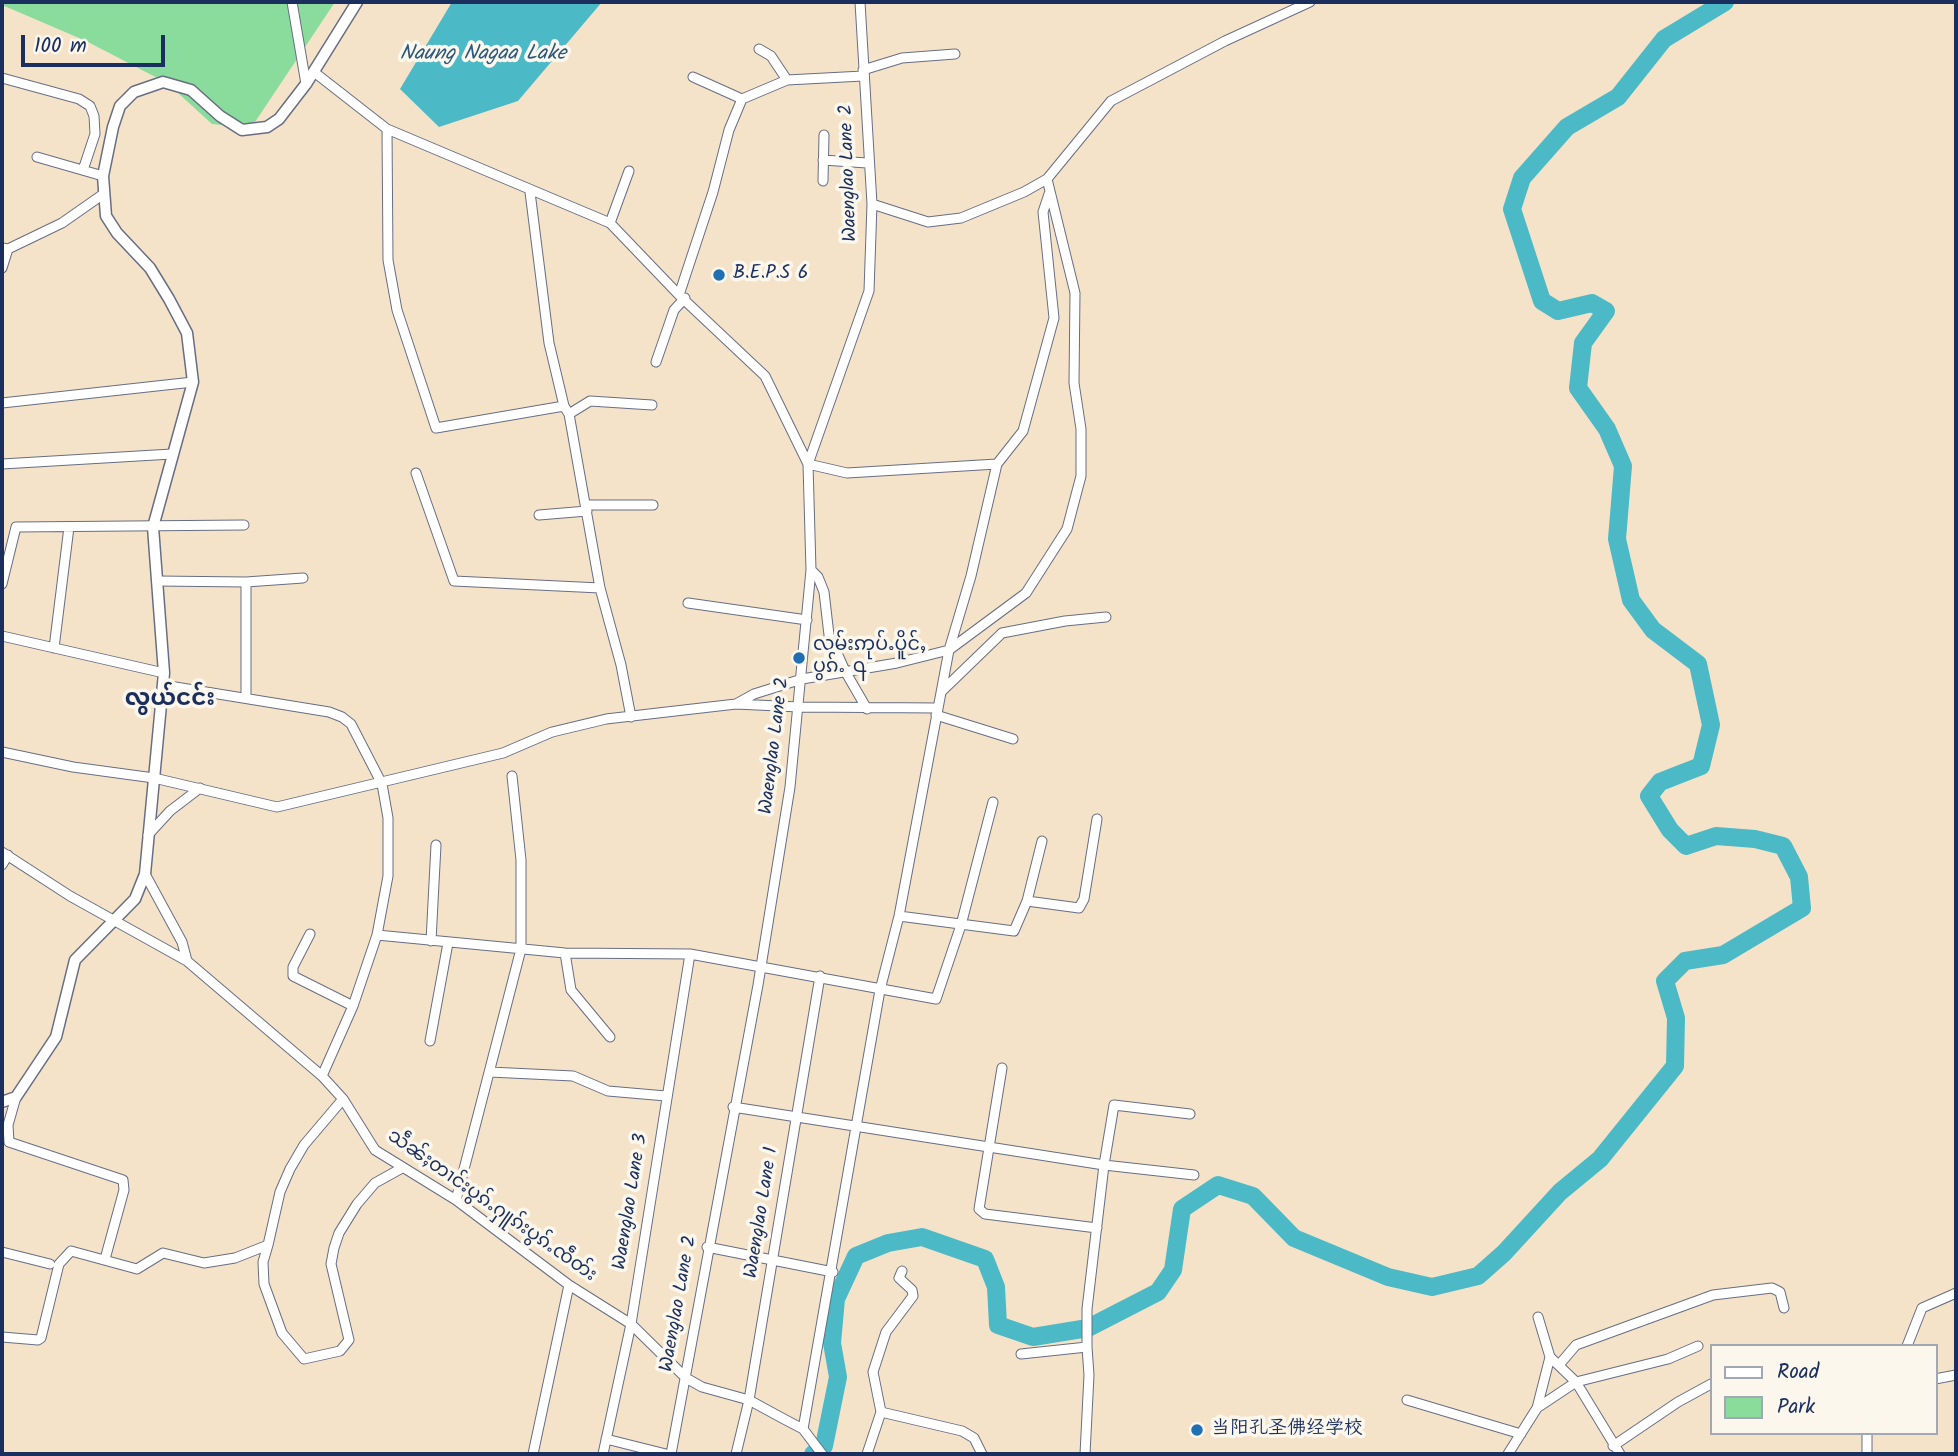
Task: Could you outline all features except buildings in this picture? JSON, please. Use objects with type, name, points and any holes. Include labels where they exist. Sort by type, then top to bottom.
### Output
[{"type":"street","points":[[292,2],[306,84]]},
{"type":"street","points":[[106,1259],[124,1190],[123,1180],[9,1142],[8,1125],[16,1097],[56,1037],[75,960],[135,899],[145,874],[164,673],[153,527],[192,382],[187,333],[150,268],[117,233],[106,216],[102,195],[103,176],[120,106],[134,92],[149,85],[163,82],[191,89],[220,116],[242,130],[267,127],[279,119],[314,72],[357,2]]},
{"type":"street","name":"Waenglao Lane 2","points":[[668,1454],[686,1378],[733,1107],[761,966],[790,787],[811,570],[808,464],[869,291],[872,204],[867,163],[860,2]]},
{"type":"street","points":[[872,204],[928,222],[961,218],[1047,179],[1111,101],[1225,41],[1310,2]]},
{"type":"street","points":[[759,49],[771,57],[788,80]]},
{"type":"street","points":[[656,362],[674,310],[682,297],[729,130],[742,99],[788,80],[863,73],[902,58],[955,54]]},
{"type":"street","points":[[314,72],[387,129],[530,192],[610,223],[765,376],[808,464],[847,473],[997,464]]},
{"type":"street","points":[[693,77],[742,99]]},
{"type":"street","points":[[2,78],[79,99],[90,106],[94,116],[95,134],[83,170]]},
{"type":"street","points":[[387,129],[388,260],[397,310],[436,428],[567,410],[590,401],[652,405]]},
{"type":"street","points":[[823,181],[824,135]]},
{"type":"street","points":[[37,157],[103,176]]},
{"type":"street","points":[[823,160],[867,163]]},
{"type":"street","points":[[610,223],[629,171]]},
{"type":"street","points":[[736,704],[754,694],[802,679],[897,663],[949,649],[1026,593],[1066,529],[1081,476],[1081,429],[1074,383],[1075,293],[1047,179]]},
{"type":"street","points":[[803,1430],[833,1272],[880,990],[899,916],[949,649],[971,576],[997,464],[1023,431],[1054,318],[1043,212],[1050,190]]},
{"type":"street","points":[[530,192],[549,343],[567,410],[600,588],[621,665],[631,717]]},
{"type":"street","points":[[2,268],[5,248],[62,223],[102,195]]},
{"type":"street","points":[[2,403],[192,382]]},
{"type":"street","points":[[2,464],[172,454]]},
{"type":"street","points":[[416,473],[454,581],[600,588]]},
{"type":"street","points":[[539,515],[587,508],[653,505]]},
{"type":"street","points":[[2,584],[16,527],[244,524]]},
{"type":"street","points":[[54,648],[69,527]]},
{"type":"street","points":[[811,570],[818,577],[824,592],[829,635],[845,671],[867,709]]},
{"type":"street","points":[[157,581],[246,582],[303,578]]},
{"type":"street","points":[[246,582],[246,698]]},
{"type":"street","points":[[688,603],[807,620]]},
{"type":"street","points":[[941,692],[1002,633],[1065,621],[1106,617]]},
{"type":"street","points":[[2,636],[164,673]]},
{"type":"street","points":[[163,685],[329,712],[342,717],[351,723],[382,784],[388,818],[388,876],[377,935],[353,1006],[323,1076]]},
{"type":"street","points":[[2,751],[74,767],[154,778],[277,807],[503,753],[552,732],[606,719],[736,704],[936,711],[1013,739]]},
{"type":"street","points":[[456,1200],[521,950],[521,860],[512,776]]},
{"type":"street","points":[[148,835],[170,811],[200,788]]},
{"type":"street","points":[[377,935],[565,953],[690,954],[936,999],[961,925],[993,802]]},
{"type":"street","points":[[1027,901],[1079,908],[1084,899],[1097,819]]},
{"type":"street","points":[[899,916],[1014,931],[1027,901],[1042,841]]},
{"type":"street","points":[[431,941],[436,845]]},
{"type":"street","points":[[2,865],[5,853]]},
{"type":"street","name":"သဵၼ်ႈတၢင်းပွၵ်ႉႁူၵ်းပွၵ်ႉၸဵတ်း","points":[[5,853],[112,920],[187,961],[323,1076],[343,1099],[375,1150],[456,1200],[569,1285],[631,1324],[686,1378],[702,1387],[749,1401],[803,1430],[822,1454]]},
{"type":"street","points":[[145,874],[182,942],[187,961]]},
{"type":"street","points":[[310,934],[293,967],[293,976],[353,1006]]},
{"type":"street","points":[[430,1041],[448,943]]},
{"type":"street","points":[[565,953],[571,990],[610,1037]]},
{"type":"street","name":"Waenglao Lane 3","points":[[603,1454],[631,1324],[690,954]]},
{"type":"street","name":"Waenglao Lane 1","points":[[736,1454],[749,1401],[820,976]]},
{"type":"street","points":[[1002,1068],[979,1209],[985,1213],[1097,1228]]},
{"type":"street","points":[[490,1072],[573,1076],[608,1091],[666,1096]]},
{"type":"street","points":[[2,1102],[16,1097]]},
{"type":"street","points":[[343,1099],[304,1145],[290,1169],[280,1192],[263,1262],[264,1284],[282,1333],[304,1359],[340,1350],[349,1340],[331,1264],[334,1248],[339,1233],[366,1193],[379,1180],[402,1168]]},
{"type":"street","points":[[1085,1454],[1089,1388],[1087,1309],[1114,1105],[1190,1114]]},
{"type":"street","points":[[733,1107],[858,1125],[989,1149],[1194,1175]]},
{"type":"street","points":[[2,1338],[41,1338],[59,1264],[66,1253],[77,1251],[137,1269],[163,1253],[204,1263],[234,1258],[268,1245]]},
{"type":"street","points":[[708,1247],[833,1272]]},
{"type":"street","points":[[2,1252],[50,1264]]},
{"type":"street","points":[[867,1454],[881,1412],[873,1372],[886,1332],[914,1296],[912,1290],[899,1279],[902,1272]]},
{"type":"street","points":[[533,1454],[569,1285]]},
{"type":"street","points":[[1559,1365],[1576,1345],[1713,1295],[1772,1288],[1780,1292],[1784,1308]]},
{"type":"street","points":[[1908,1344],[1922,1308],[1956,1293]]},
{"type":"street","points":[[1508,1454],[1537,1408],[1550,1357],[1538,1317]]},
{"type":"street","points":[[1537,1408],[1576,1382],[1668,1359],[1698,1346]]},
{"type":"street","points":[[1020,1354],[1087,1347]]},
{"type":"street","points":[[1550,1357],[1576,1382],[1620,1454]]},
{"type":"street","points":[[1937,1379],[1956,1375]]},
{"type":"street","points":[[1613,1446],[1678,1402],[1710,1385]]},
{"type":"street","points":[[1406,1400],[1521,1434]]},
{"type":"street","points":[[881,1412],[962,1431],[974,1438],[982,1454]]},
{"type":"street","points":[[1867,1435],[1867,1454]]},
{"type":"street","points":[[606,1439],[668,1454]]},
{"type":"green space","points":[[2,2],[335,2],[251,128],[212,124],[167,83],[86,41],[2,5]]},
{"type":"water","name":"Naung Nagaa Lake","points":[[452,2],[602,2],[518,101],[439,127],[400,89]]},
{"type":"waterway","points":[[813,1454],[824,1446],[838,1377],[832,1343],[836,1299],[856,1256],[888,1243],[922,1237],[985,1259],[996,1287],[998,1325],[1033,1337],[1088,1328],[1158,1292],[1173,1270],[1182,1209],[1218,1185],[1253,1196],[1294,1238],[1388,1277],[1432,1287],[1478,1276],[1504,1253],[1560,1192],[1600,1159],[1675,1066],[1676,1018],[1665,981],[1685,961],[1723,955],[1802,908],[1799,877],[1783,846],[1755,839],[1716,836],[1686,846],[1670,830],[1649,796],[1660,782],[1701,766],[1711,725],[1698,664],[1653,630],[1631,600],[1617,539],[1623,466],[1607,429],[1578,388],[1583,343],[1606,311],[1592,303],[1558,311],[1542,301],[1512,209],[1522,178],[1567,127],[1618,97],[1664,39],[1725,2]]},
{"type":"place","name":"B.E.P.S 6","points":[[719,275]]},
{"type":"place","name":"လုမ်းဢုပ်ႉပိူင်ႇ ပွၵ်ႉ ႖","points":[[799,658]]},
{"type":"place","name":"当阳孔圣佛经学校","points":[[1197,1430]]},
{"type":"district","name":"လွယ်ငင်း","points":[[170,701]]}]
